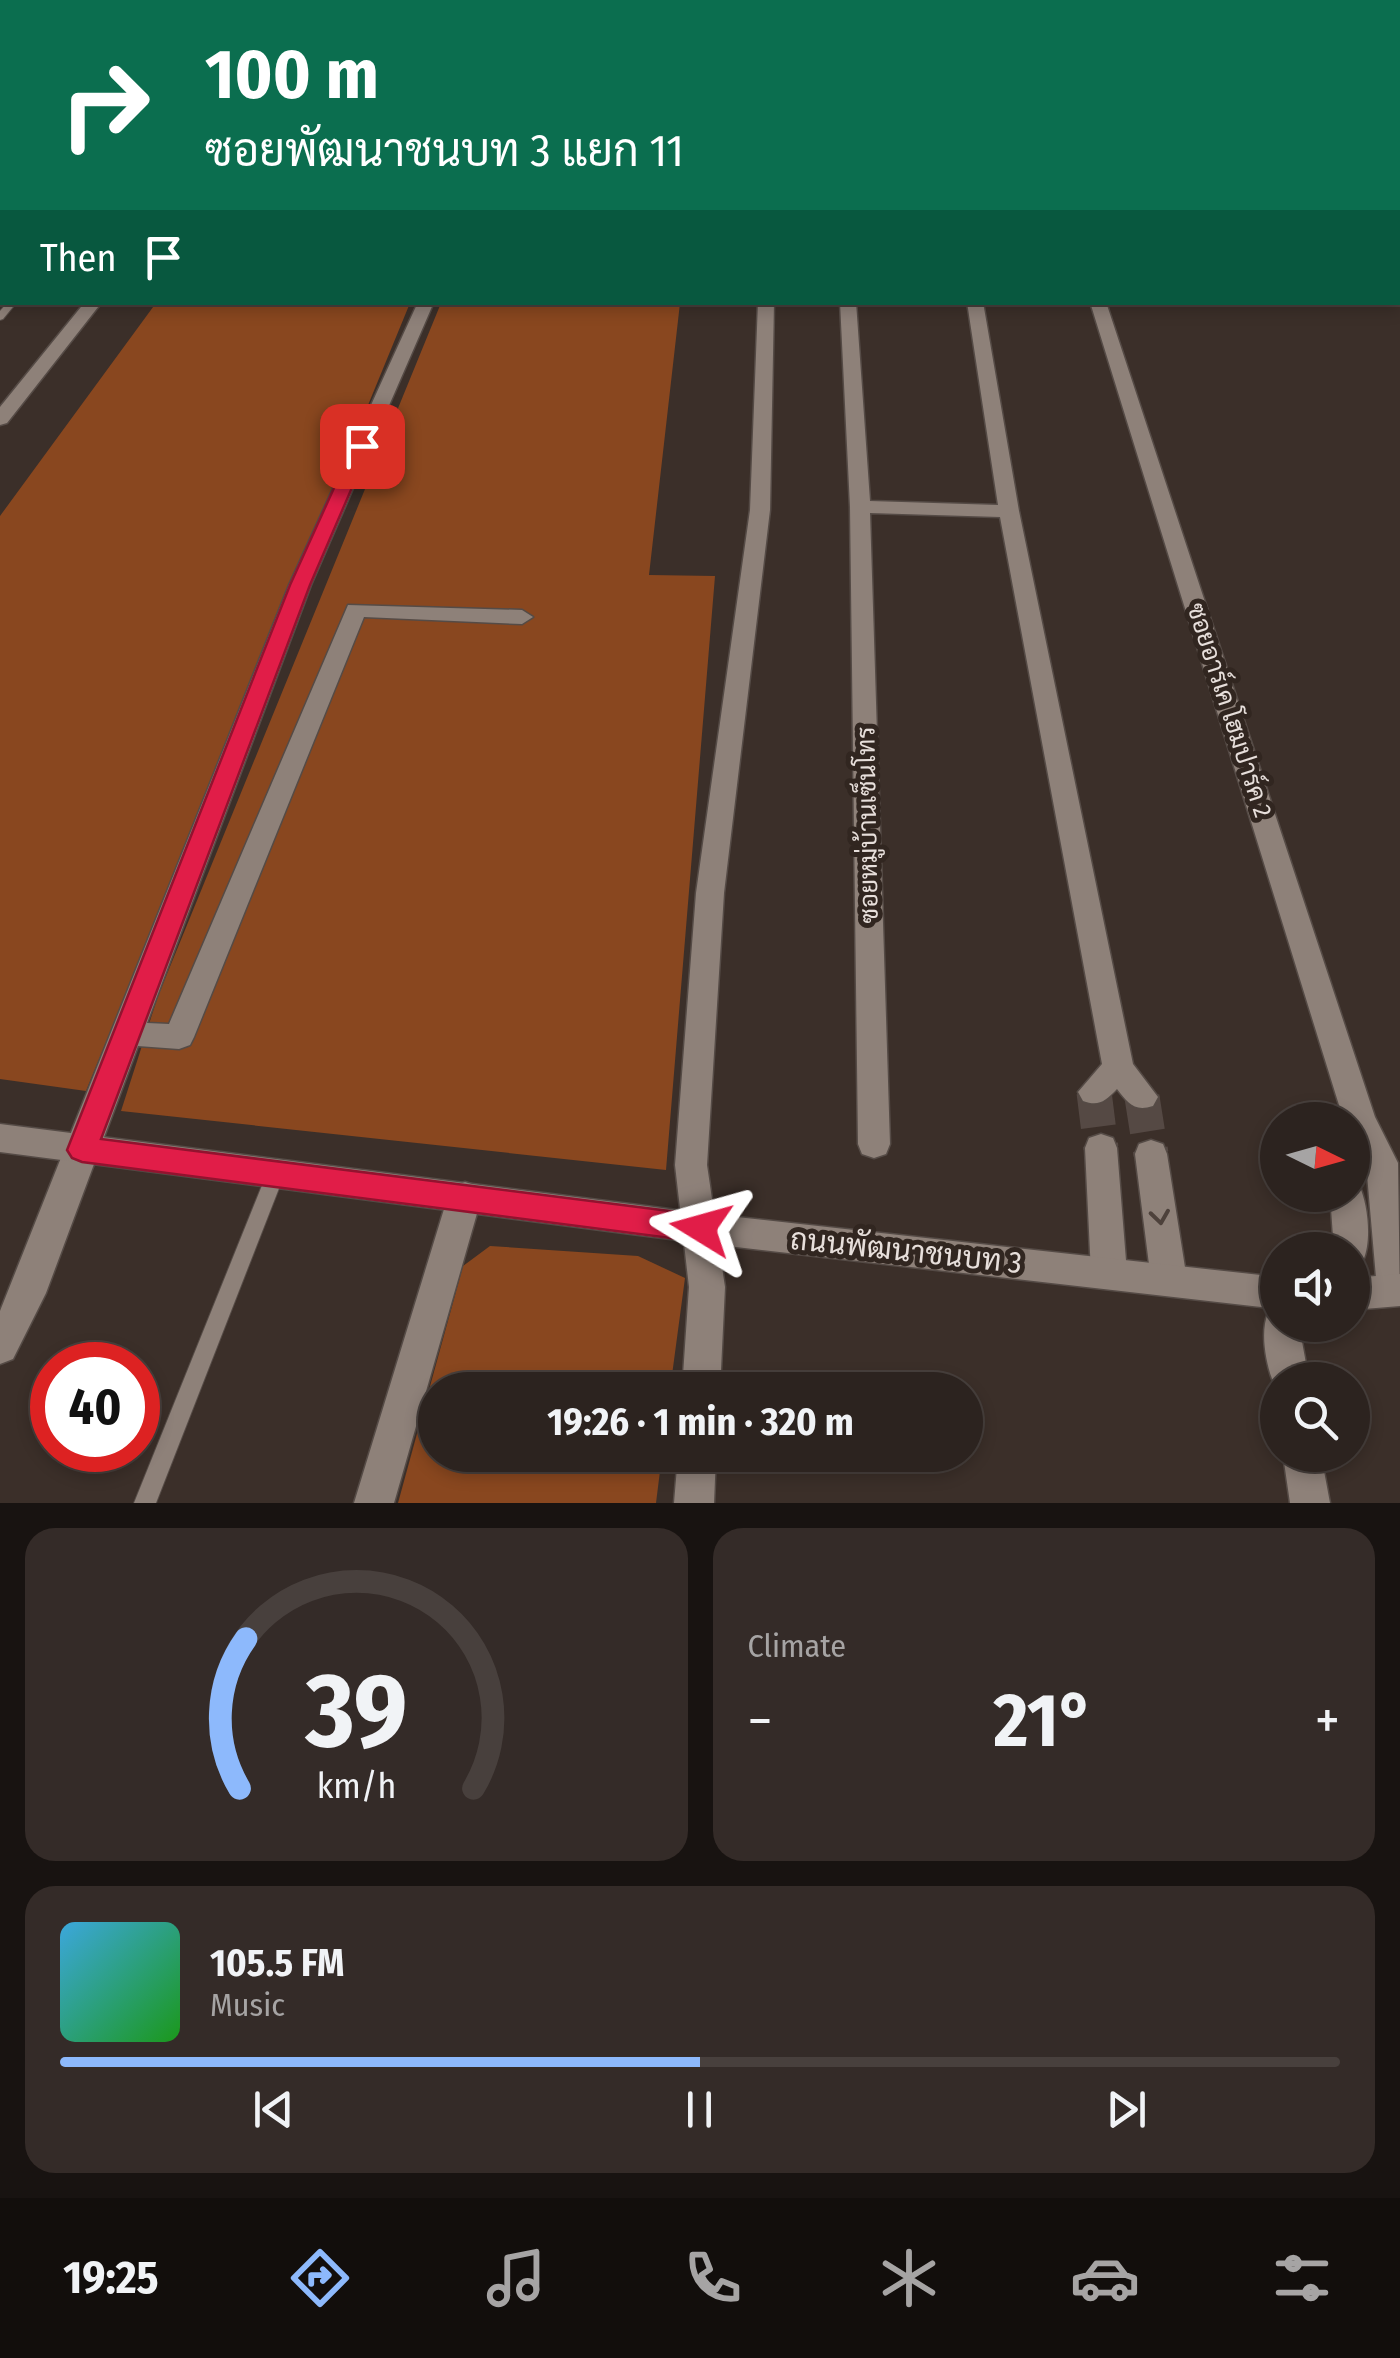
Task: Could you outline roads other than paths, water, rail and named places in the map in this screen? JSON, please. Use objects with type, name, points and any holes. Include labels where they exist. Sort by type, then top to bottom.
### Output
[{"type":"street","points":[[0,418],[92,305]]},
{"type":"street","points":[[0,1347],[28,1293],[300,585],[425,305]]},
{"type":"street","points":[[702,1372],[707,1286],[691,1165],[692,1146],[710,893],[760,510],[766,305]]},
{"type":"street","name":"ซอยหมู่บ้านเซ็นโทร","points":[[848,305],[860,507],[874,1144]]},
{"type":"street","points":[[975,305],[1009,511],[1118,1068],[1142,1096]]},
{"type":"street","name":"ซอยอาร์เค โฮมปาร์ค 2","points":[[1099,305],[1348,1102]]},
{"type":"street","points":[[860,507],[1009,511]]},
{"type":"street","points":[[128,1033],[178,1036],[356,610],[522,616]]},
{"type":"street","points":[[1094,1092],[1118,1068]]},
{"type":"street","name":"ถนนพัฒนาชนบท 3","points":[[0,1138],[701,1228],[1169,1280],[1260,1300]]},
{"type":"street","name":"ซอยอาร์เค โฮมปาร์ค 2","points":[[1370,1147],[1382,1163],[1398,1289]]},
{"type":"street","points":[[1101,1148],[1109,1273]]},
{"type":"street","points":[[1150,1154],[1169,1280]]},
{"type":"street","points":[[374,1503],[465,1196]]},
{"type":"street","points":[[1370,1287],[1398,1289]]},
{"type":"street","points":[[694,1503],[696,1472]]},
{"type":"street","points":[[1305,1472],[1310,1503]]},
{"type":"lane","points":[[144,1503],[276,1173]]},
{"type":"tunnel","points":[[1094,1092],[1101,1148]]},
{"type":"tunnel","points":[[1142,1097],[1151,1154]]}]
